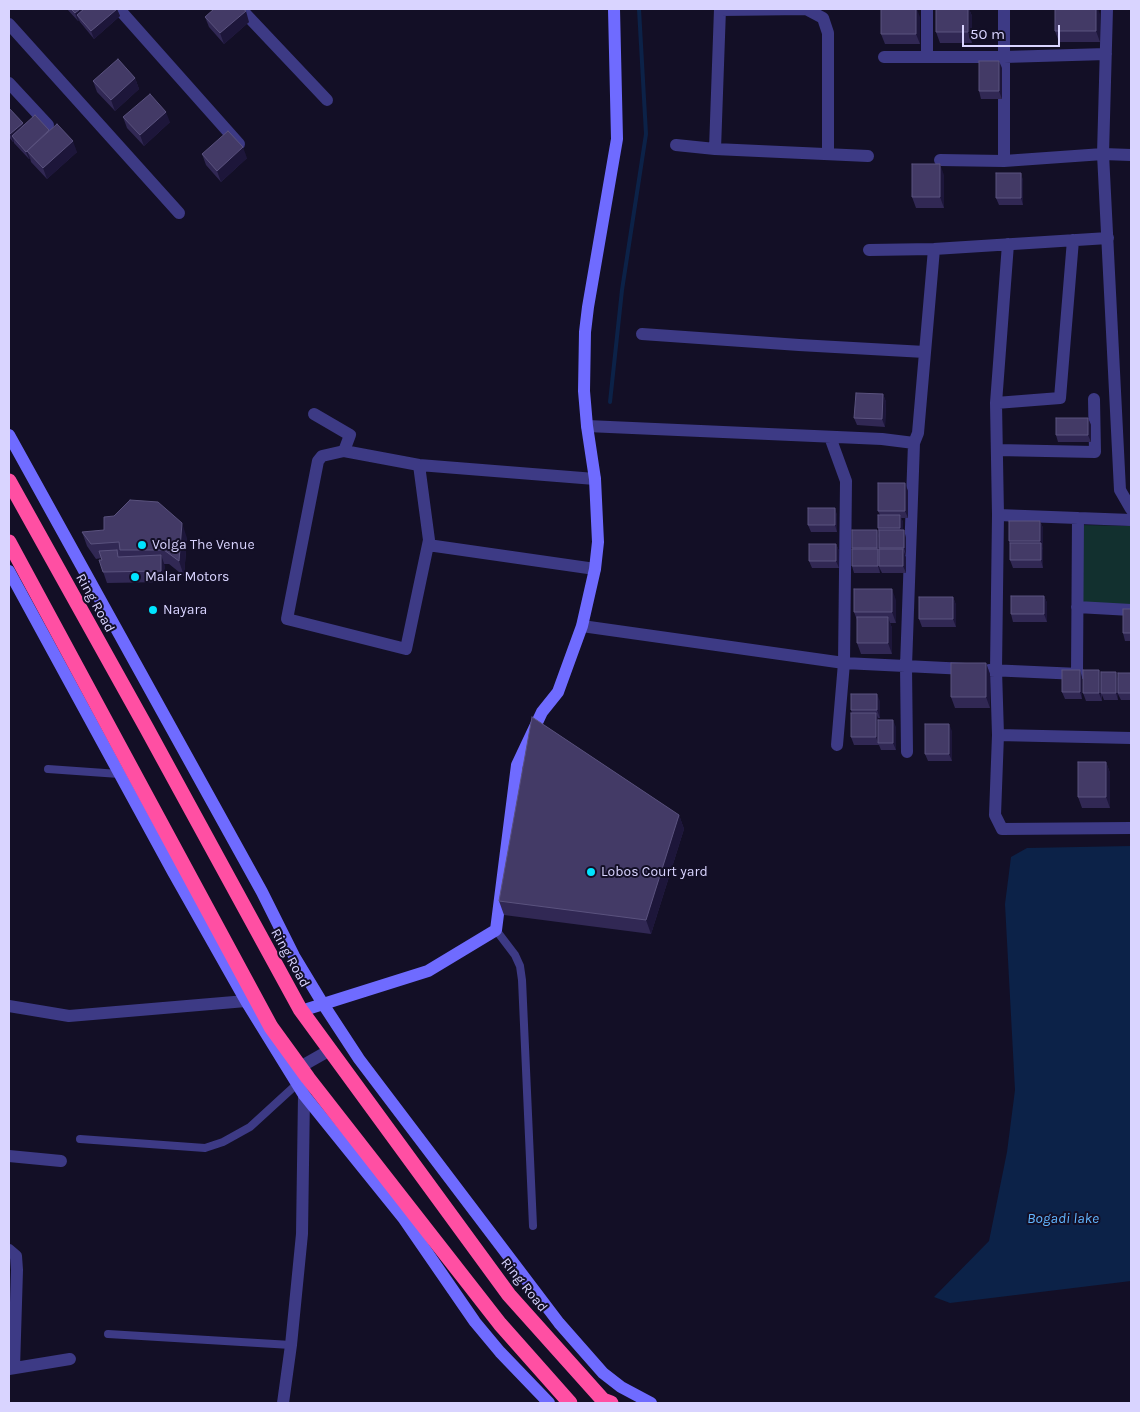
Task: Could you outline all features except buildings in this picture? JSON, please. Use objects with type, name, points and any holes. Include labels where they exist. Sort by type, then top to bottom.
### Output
[{"type":"highway","name":"Ring Road","points":[[9,481],[301,1011],[509,1295],[603,1400],[611,1403]]},
{"type":"highway","points":[[9,542],[302,1081],[500,1324],[570,1403]]},
{"type":"street","points":[[119,9],[244,150]]},
{"type":"street","points":[[241,9],[327,100]]},
{"type":"street","points":[[301,1011],[428,971],[496,930],[517,765],[542,712],[558,692],[582,626],[595,569],[598,542],[595,479],[584,391],[585,332],[617,139],[614,9]]},
{"type":"street","points":[[715,149],[720,10],[806,9],[823,18],[828,33],[828,154]]},
{"type":"street","points":[[927,9],[927,57]]},
{"type":"street","points":[[1004,9],[1004,161]]},
{"type":"street","points":[[1106,9],[1104,154],[1120,490],[1131,509]]},
{"type":"street","points":[[9,24],[178,213]]},
{"type":"street","points":[[884,57],[1106,54]]},
{"type":"street","points":[[9,84],[48,125]]},
{"type":"street","points":[[676,145],[715,149],[868,156]]},
{"type":"street","points":[[940,160],[1004,161],[1104,154],[1131,155]]},
{"type":"street","points":[[869,250],[934,249],[1108,238]]},
{"type":"street","points":[[996,403],[1060,398],[1073,240]]},
{"type":"street","points":[[1008,244],[996,403],[998,515],[996,670],[998,735],[995,815],[1002,829],[1131,828]]},
{"type":"street","points":[[907,752],[906,666],[914,443],[918,433],[934,249]]},
{"type":"street","points":[[642,334],[925,352]]},
{"type":"street","points":[[997,450],[1094,452],[1094,399]]},
{"type":"street","points":[[314,414],[350,435],[344,451]]},
{"type":"street","points":[[587,426],[882,439],[914,443]]},
{"type":"street","points":[[9,435],[262,892],[294,956],[359,1059],[559,1323],[603,1373],[621,1387],[651,1403]]},
{"type":"street","points":[[830,437],[846,481],[844,663],[837,745]]},
{"type":"street","points":[[420,465],[429,540],[406,649],[287,620],[318,462],[322,456],[344,451],[420,465],[595,479]]},
{"type":"street","points":[[998,515],[1131,520]]},
{"type":"street","points":[[1077,674],[1078,518]]},
{"type":"street","points":[[428,545],[595,569]]},
{"type":"street","points":[[9,571],[119,774],[246,1001],[485,1334],[549,1403]]},
{"type":"street","points":[[1077,607],[1131,610]]},
{"type":"street","points":[[582,626],[844,663],[1095,675]]},
{"type":"street","points":[[998,735],[1131,738]]},
{"type":"street","points":[[9,1006],[69,1016],[246,1001]]},
{"type":"street","points":[[283,1403],[302,1234],[302,1081],[330,1050]]},
{"type":"street","points":[[9,1156],[61,1161]]},
{"type":"street","points":[[9,1250],[16,1256],[17,1270],[11,1368],[70,1359]]},
{"type":"street","points":[[485,1334],[500,1324]]},
{"type":"lane","points":[[48,769],[119,774]]},
{"type":"lane","points":[[496,930],[515,954],[520,966],[522,980],[533,1226]]},
{"type":"lane","points":[[80,1139],[205,1148],[223,1142],[250,1127],[302,1081]]},
{"type":"lane","points":[[108,1334],[291,1345]]},
{"type":"green space","points":[[1082,525],[1131,526],[1131,605],[1082,603]]},
{"type":"water","name":"Bogadi lake","points":[[1131,846],[1131,1281],[950,1303],[934,1297],[989,1241],[1007,1152],[1015,1090],[1005,904],[1011,857],[1027,848]]},
{"type":"waterway","points":[[610,402],[622,290],[646,134],[639,9]]},
{"type":"place","name":"Volga The Venue","points":[[142,545]]},
{"type":"place","name":"Malar Motors","points":[[135,577]]},
{"type":"place","name":"Nayara","points":[[153,610]]},
{"type":"place","name":"Lobos Court yard","points":[[591,872]]}]
